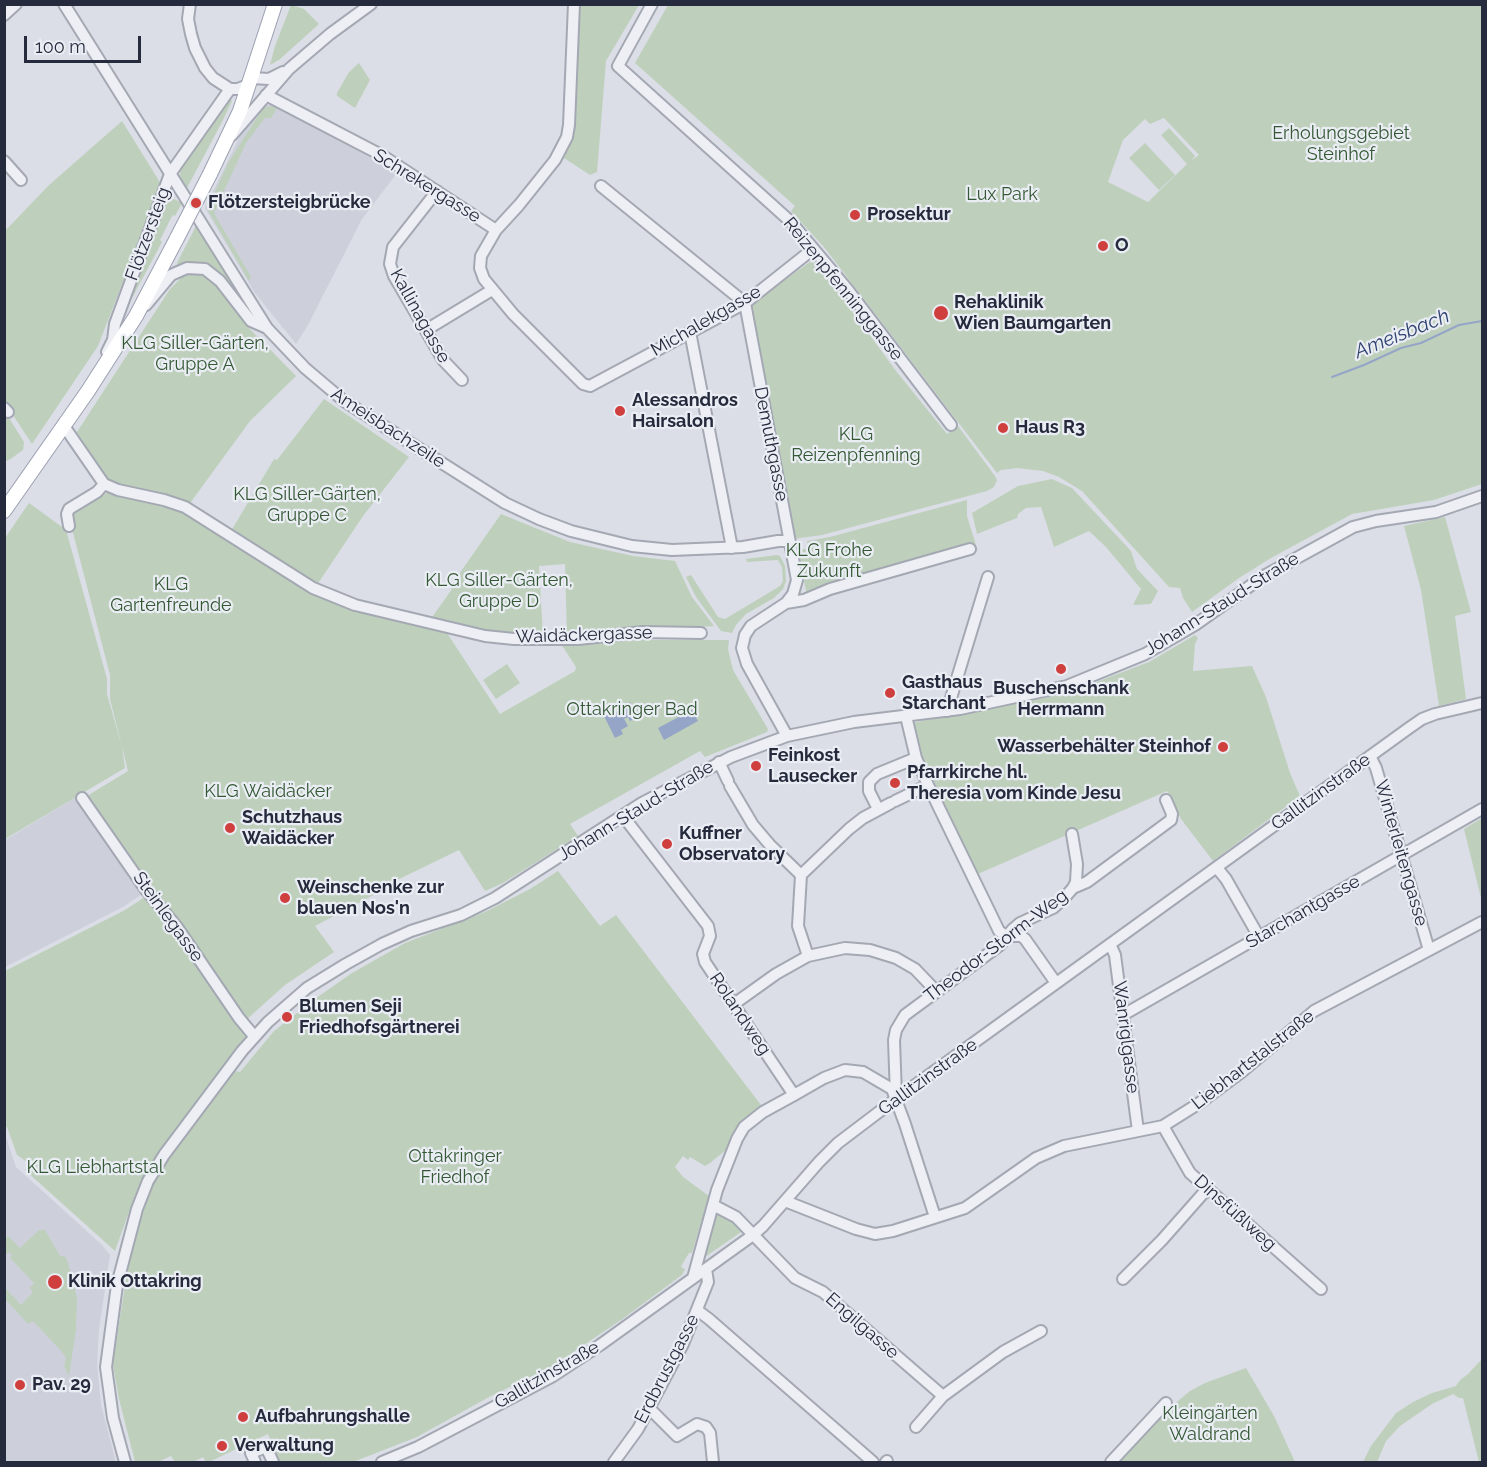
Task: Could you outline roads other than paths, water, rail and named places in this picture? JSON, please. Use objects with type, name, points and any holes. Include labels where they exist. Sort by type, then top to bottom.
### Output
[{"type":"main road","points":[[226,142],[275,4]]},
{"type":"main road","name":"Flötzersteig","points":[[4,512],[88,391],[136,316],[226,142]]},
{"type":"street","points":[[4,15],[16,4]]},
{"type":"street","name":"Ameisbachzeile","points":[[64,4],[267,328],[305,368],[344,401],[505,503],[538,519],[571,531],[632,546],[672,550],[732,548],[789,542]]},
{"type":"street","points":[[190,4],[189,24],[199,59],[210,75],[230,89],[241,89],[249,82],[269,79],[289,69]]},
{"type":"street","points":[[226,142],[289,69],[330,34],[371,4]]},
{"type":"street","points":[[496,230],[544,176],[567,137],[574,4]]},
{"type":"street","name":"Reizenpfenninggasse","points":[[652,4],[618,66],[791,222],[848,290],[951,425]]},
{"type":"street","name":"Flötzersteig","points":[[88,391],[113,340],[115,324],[170,174],[230,89]]},
{"type":"street","name":"Schrekergasse","points":[[266,95],[383,156],[496,230],[486,244],[480,262],[481,273],[492,290],[583,384],[594,385]]},
{"type":"street","points":[[4,161],[21,180]]},
{"type":"street","points":[[601,186],[745,303]]},
{"type":"street","name":"Kallinagasse","points":[[437,191],[393,247],[390,258],[394,276],[443,360],[462,380]]},
{"type":"street","name":"Michalekgasse","points":[[594,385],[745,303],[813,249]]},
{"type":"street","points":[[136,316],[171,275],[187,268],[197,267],[213,274],[251,321],[267,328]]},
{"type":"street","points":[[426,330],[492,290]]},
{"type":"street","name":"Demuthgasse","points":[[745,303],[797,580],[795,590],[786,603]]},
{"type":"street","points":[[690,332],[732,548]]},
{"type":"street","points":[[64,426],[104,484],[97,492],[69,509],[67,514],[69,526]]},
{"type":"street","name":"Waidäckergasse","points":[[104,484],[118,490],[185,507],[314,588],[355,605],[398,617],[485,636],[514,639],[578,639],[643,632],[701,633]]},
{"type":"street","name":"Johann-Staud-Straße","points":[[125,1462],[113,1418],[106,1367],[117,1285],[131,1228],[148,1181],[164,1155],[255,1036],[307,988],[392,940],[480,906],[662,792],[719,762],[787,736],[854,722],[947,711],[1056,689],[1103,673],[1184,632],[1264,576],[1342,532],[1376,521],[1436,512],[1482,496]]},
{"type":"street","points":[[787,736],[747,664],[742,648],[745,635],[751,626],[786,603],[804,600],[830,589],[970,549]]},
{"type":"street","points":[[947,711],[988,577]]},
{"type":"street","name":"Gallitzinstraße","points":[[382,1462],[418,1447],[553,1376],[612,1337],[753,1235],[838,1143],[896,1099],[1422,719],[1482,703]]},
{"type":"street","points":[[906,716],[916,758],[999,931],[1006,936],[1021,936],[1025,939],[1056,983]]},
{"type":"street","name":"Winterleitengasse","points":[[1370,756],[1376,768],[1429,950]]},
{"type":"street","points":[[878,809],[869,791],[869,782],[877,774],[916,758]]},
{"type":"street","points":[[719,762],[753,825],[801,875]]},
{"type":"street","points":[[808,956],[798,926],[801,875],[849,829],[878,809],[928,785]]},
{"type":"street","name":"Steinlegasse","points":[[82,798],[147,890],[177,927],[239,1018],[255,1036]]},
{"type":"street","name":"Theodor-Storm-Weg","points":[[896,1099],[894,1040],[896,1030],[905,1015],[1000,945],[1020,923],[1059,904],[1073,888],[1087,882],[1171,820],[1172,814],[1166,800]]},
{"type":"street","name":"Starchantgasse","points":[[1123,1015],[1482,809]]},
{"type":"street","name":"Rolandweg","points":[[623,816],[708,927],[710,934],[703,951],[704,959],[794,1095]]},
{"type":"street","points":[[1072,834],[1077,864],[1076,882],[1073,888]]},
{"type":"street","points":[[1216,868],[1226,879],[1259,937]]},
{"type":"street","name":"Liebhartstalstraße","points":[[785,1201],[868,1233],[893,1231],[965,1208],[1035,1158],[1064,1146],[1163,1126],[1198,1104],[1244,1070],[1314,1011],[1482,922]]},
{"type":"street","name":"Wanriglgasse","points":[[1110,944],[1115,955],[1138,1131]]},
{"type":"street","points":[[734,1004],[776,974],[808,956],[845,948],[883,953],[915,969],[936,991]]},
{"type":"street","points":[[693,1278],[713,1205],[732,1150],[744,1127],[764,1112],[836,1073],[855,1070],[863,1072],[892,1089],[935,1217]]},
{"type":"street","name":"Dinsfüßlweg","points":[[1163,1126],[1190,1173],[1321,1289]]},
{"type":"street","points":[[1123,1279],[1162,1240],[1207,1189]]},
{"type":"street","name":"Engilgasse","points":[[713,1205],[733,1215],[795,1278],[823,1293],[943,1396]]},
{"type":"street","name":"Erdbrustgasse","points":[[614,1462],[638,1429],[682,1344],[708,1282],[706,1269]]},
{"type":"street","points":[[697,1310],[873,1462]]},
{"type":"street","points":[[915,1427],[943,1396],[1003,1352],[1041,1331]]},
{"type":"street","points":[[1111,1462],[1166,1403]]},
{"type":"street","points":[[649,1408],[673,1440],[697,1424],[706,1427],[710,1433],[713,1462]]},
{"type":"street","points":[[255,1462],[251,1453],[266,1447],[273,1462]]},
{"type":"water","points":[[630,702],[638,717],[630,721],[628,717],[624,719],[628,726],[621,730],[623,734],[615,738],[603,714],[613,708],[616,712]]},
{"type":"water","points":[[692,710],[698,721],[664,740],[658,728]]},
{"type":"waterway","name":"Ameisbach","points":[[1332,377],[1401,348],[1421,343],[1459,325],[1482,321]]},
{"type":"place","name":"Flötzersteigbrücke","points":[[196,203]]},
{"type":"place","name":"Prosektur","points":[[855,215]]},
{"type":"place","name":"O","points":[[1103,246]]},
{"type":"place","name":"Rehaklinik Wien Baumgarten","points":[[941,313]]},
{"type":"place","name":"Alessandros Hairsalon","points":[[620,411]]},
{"type":"place","name":"Haus R3","points":[[1003,428]]},
{"type":"place","name":"Buschenschank Herrmann","points":[[1061,669]]},
{"type":"place","name":"Gasthaus Starchant","points":[[890,693]]},
{"type":"place","name":"Wasserbehälter Steinhof","points":[[1223,747]]},
{"type":"place","name":"Feinkost Lausecker","points":[[756,766]]},
{"type":"place","name":"Pfarrkirche hl. Theresia vom Kinde Jesu","points":[[895,783]]},
{"type":"place","name":"Schutzhaus Waidäcker","points":[[230,828]]},
{"type":"place","name":"Kuffner Observatory","points":[[667,844]]},
{"type":"place","name":"Weinschenke zur blauen Nos'n","points":[[285,898]]},
{"type":"place","name":"Blumen Seji Friedhofsgärtnerei","points":[[287,1017]]},
{"type":"place","name":"Klinik Ottakring","points":[[55,1282]]},
{"type":"place","name":"Pav. 29","points":[[20,1385]]},
{"type":"place","name":"Aufbahrungshalle","points":[[243,1417]]},
{"type":"place","name":"Verwaltung","points":[[222,1446]]},
{"type":"park label","name":"Erholungsgebiet Steinhof","points":[[1341,144]]},
{"type":"park label","name":"Lux Park","points":[[1002,195]]},
{"type":"park label","name":"KLG Siller-Gärten, Gruppe A","points":[[195,354]]},
{"type":"park label","name":"KLG Reizenpfenning","points":[[856,445]]},
{"type":"park label","name":"KLG Siller-Gärten, Gruppe C","points":[[307,505]]},
{"type":"park label","name":"KLG Frohe Zukunft","points":[[829,561]]},
{"type":"park label","name":"KLG Siller-Gärten, Gruppe D","points":[[499,591]]},
{"type":"park label","name":"KLG Gartenfreunde","points":[[171,595]]},
{"type":"park label","name":"Ottakringer Bad","points":[[632,710]]},
{"type":"park label","name":"KLG Waidäcker","points":[[268,792]]},
{"type":"park label","name":"Ottakringer Friedhof","points":[[455,1167]]},
{"type":"park label","name":"KLG Liebhartstal","points":[[95,1168]]},
{"type":"park label","name":"Kleingärten Waldrand","points":[[1210,1424]]}]
